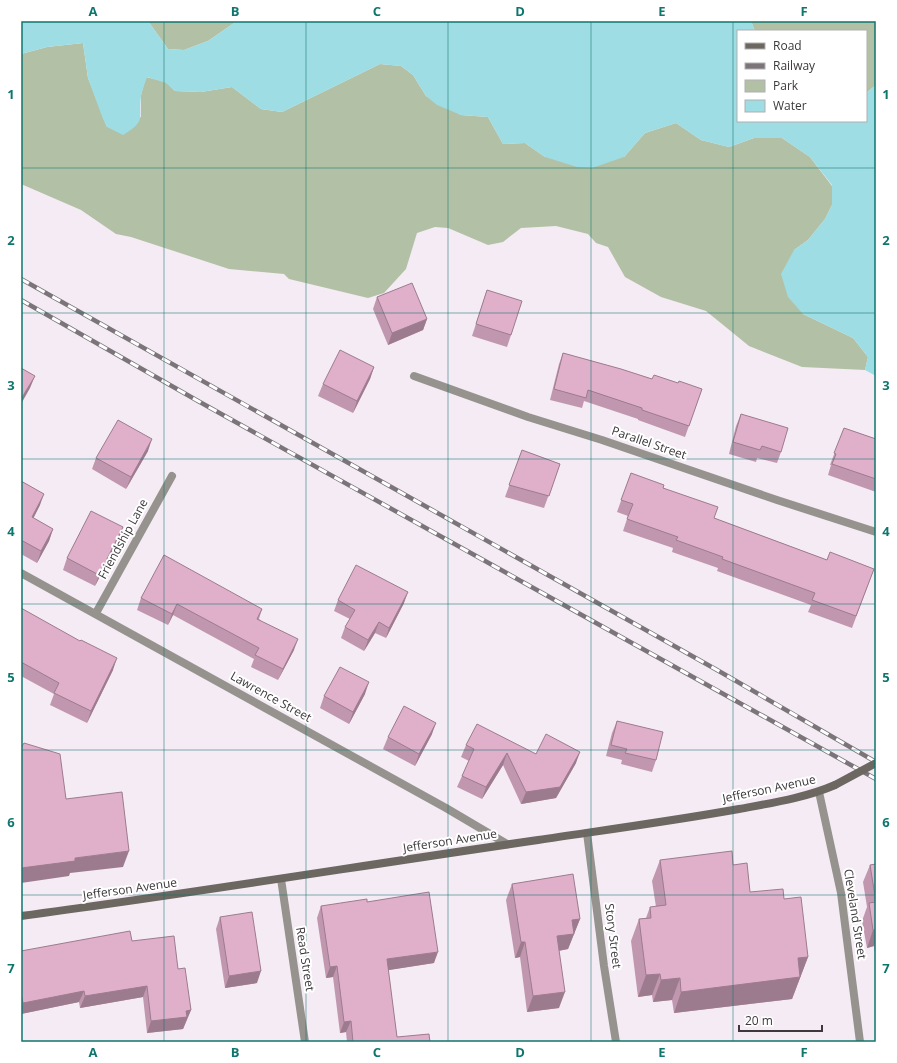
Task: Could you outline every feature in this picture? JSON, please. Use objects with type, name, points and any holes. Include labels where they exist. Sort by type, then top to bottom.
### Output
[{"type":"main road","name":"Jefferson Avenue","points":[[21,916],[679,820],[761,805],[818,792],[876,764]]},
{"type":"street","name":"Parallel Street","points":[[414,376],[528,417],[602,440],[755,493],[876,532]]},
{"type":"street","name":"Friendship Lane","points":[[96,613],[172,476]]},
{"type":"street","name":"Lawrence Street","points":[[21,573],[96,613],[446,808],[507,844]]},
{"type":"street","name":"Cleveland Street","points":[[818,792],[841,893],[860,1042]]},
{"type":"street","name":"Story Street","points":[[587,833],[604,966],[616,1042]]},
{"type":"street","name":"Read Street","points":[[281,879],[306,1042]]},
{"type":"green space","points":[[148,21],[237,21],[208,41],[184,50],[168,49]]},
{"type":"green space","points":[[751,21],[876,21],[876,85],[867,92],[867,30],[755,30]]},
{"type":"green space","points":[[83,43],[88,78],[107,127],[141,117],[141,95],[146,77],[166,82],[175,91],[201,92],[232,87],[261,109],[282,112],[380,64],[401,66],[413,75],[426,96],[461,115],[488,117],[503,144],[525,143],[545,157],[624,157],[645,133],[676,123],[701,140],[729,147],[754,138],[782,138],[810,157],[832,186],[832,205],[825,219],[808,240],[794,250],[803,314],[853,338],[868,357],[865,370],[802,367],[749,346],[706,311],[661,297],[625,277],[608,247],[596,243],[588,234],[556,226],[521,228],[503,242],[488,245],[448,228],[435,227],[417,233],[406,269],[384,293],[368,298],[289,279],[284,274],[229,269],[131,237],[116,234],[81,210],[21,184],[21,54],[47,47]]},
{"type":"water","points":[[21,21],[148,21],[168,49],[184,50],[208,41],[237,21],[751,21],[755,30],[737,30],[737,122],[867,122],[867,92],[876,85],[876,376],[865,370],[868,357],[853,338],[803,314],[788,297],[781,274],[794,250],[808,240],[825,219],[832,205],[832,185],[810,157],[782,138],[754,138],[729,147],[701,140],[676,123],[645,133],[624,157],[592,168],[577,167],[545,157],[525,143],[503,144],[488,117],[461,115],[437,105],[426,96],[413,75],[401,66],[380,64],[282,112],[261,109],[232,87],[201,92],[175,91],[166,83],[147,77],[141,96],[140,119],[136,126],[123,135],[107,127],[103,119],[88,78],[83,43],[47,47],[21,54]]},
{"type":"building","points":[[412,283],[427,319],[392,333],[377,297]]},
{"type":"building","points":[[487,290],[522,301],[511,335],[476,324]]},
{"type":"building","points":[[340,350],[374,367],[357,401],[323,384]]},
{"type":"building","points":[[563,353],[652,379],[654,375],[678,383],[679,381],[702,389],[689,426],[588,390],[586,398],[554,389]]},
{"type":"building","points":[[21,368],[35,376],[21,399]]},
{"type":"building","points":[[741,414],[788,428],[781,452],[762,446],[760,450],[733,442]]},
{"type":"building","points":[[118,420],[152,439],[131,477],[96,458]]},
{"type":"building","points":[[844,428],[876,439],[876,479],[832,464],[836,454],[834,453]]},
{"type":"building","points":[[522,450],[560,464],[549,496],[509,485]]},
{"type":"building","points":[[631,473],[664,485],[663,488],[718,507],[714,518],[827,560],[830,552],[874,569],[856,616],[812,600],[815,593],[722,559],[723,557],[676,540],[678,537],[627,519],[633,504],[621,500]]},
{"type":"building","points":[[21,481],[44,494],[32,517],[53,529],[41,551],[21,540]]},
{"type":"building","points":[[91,511],[123,527],[99,575],[67,558]]},
{"type":"building","points":[[164,555],[262,609],[257,619],[298,639],[283,669],[255,655],[259,648],[177,604],[172,614],[141,598]]},
{"type":"building","points":[[356,565],[408,592],[389,628],[379,622],[368,640],[345,627],[355,610],[338,600]]},
{"type":"building","points":[[21,608],[80,641],[81,640],[117,658],[91,711],[54,693],[59,683],[21,662]]},
{"type":"building","points":[[340,667],[369,682],[353,712],[324,696]]},
{"type":"building","points":[[404,706],[436,723],[419,754],[388,737]]},
{"type":"building","points":[[617,721],[663,732],[656,760],[625,753],[627,749],[611,745]]},
{"type":"building","points":[[477,724],[536,754],[546,734],[580,752],[560,787],[526,792],[507,753],[486,787],[462,776],[474,749],[466,745]]},
{"type":"building","points":[[24,743],[60,754],[66,799],[122,792],[129,851],[75,858],[75,861],[21,868],[21,748]]},
{"type":"building","points":[[732,851],[733,865],[747,863],[750,892],[783,889],[784,899],[801,897],[808,957],[798,958],[800,977],[681,992],[680,978],[661,980],[660,974],[646,975],[639,919],[651,918],[650,907],[666,905],[660,860]]},
{"type":"building","points":[[876,864],[876,902],[870,865]]},
{"type":"building","points":[[573,874],[580,919],[572,920],[574,934],[557,936],[565,992],[533,996],[525,942],[521,942],[512,884]]},
{"type":"building","points":[[429,892],[438,952],[387,959],[397,1037],[429,1034],[430,1042],[353,1042],[351,1021],[344,1022],[337,966],[330,967],[321,906],[367,899],[367,902]]},
{"type":"building","points":[[876,902],[876,930],[873,930],[869,903]]},
{"type":"building","points":[[252,912],[261,971],[229,976],[220,917]]},
{"type":"building","points":[[130,931],[132,941],[174,936],[178,969],[185,968],[191,1010],[186,1011],[187,1017],[151,1021],[147,986],[85,996],[84,991],[23,1003],[21,994],[21,951]]},
{"type":"railway","points":[[21,279],[717,670],[876,762]]},
{"type":"railway","points":[[21,300],[198,401],[876,779]]}]
